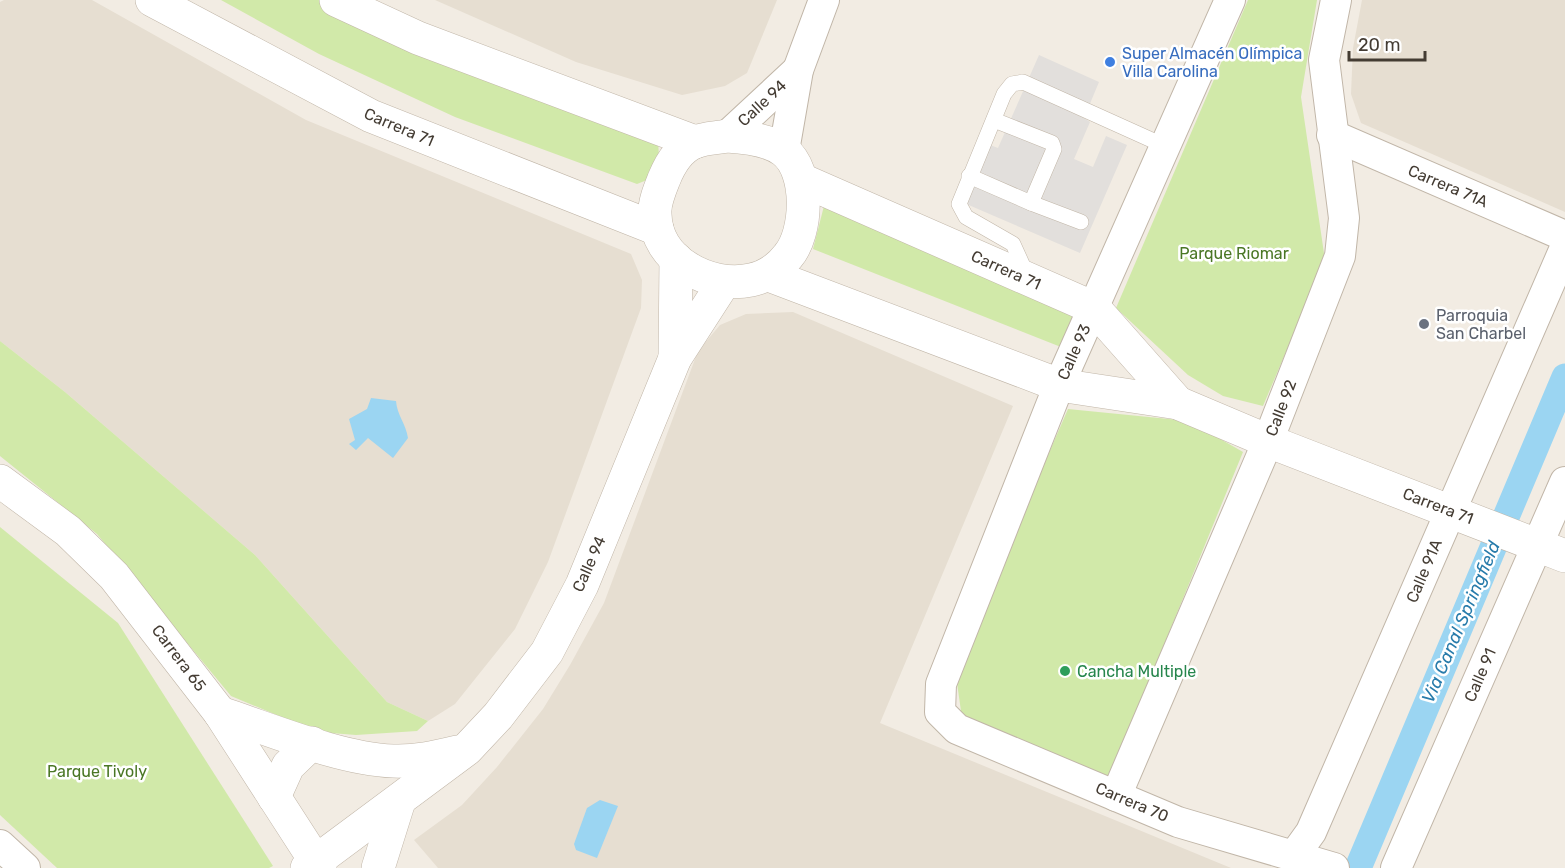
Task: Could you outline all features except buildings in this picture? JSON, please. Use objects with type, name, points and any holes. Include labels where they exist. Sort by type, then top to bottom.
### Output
[{"type":"street","name":"Carrera 71","points":[[152,0],[371,116],[657,229]]},
{"type":"street","points":[[336,0],[418,38],[695,142]]},
{"type":"street","name":"Calle 94","points":[[784,151],[798,70],[825,0]]},
{"type":"street","name":"Calle 93","points":[[940,712],[941,684],[1059,385],[1230,0]]},
{"type":"street","name":"Calle 92","points":[[1116,796],[1268,441],[1340,256],[1344,218],[1324,60],[1336,0]]},
{"type":"street","name":"Calle 94","points":[[727,136],[798,70]]},
{"type":"street","name":"Carrera 71A","points":[[1332,135],[1565,236]]},
{"type":"street","points":[[727,136],[743,137],[784,151],[802,180],[804,204],[799,231],[790,255],[769,275],[750,281],[724,282],[691,272],[676,259],[657,229],[654,212],[668,167],[681,152],[695,142],[727,136]]},
{"type":"street","name":"Carrera 71","points":[[802,180],[1094,308],[1178,403]]},
{"type":"street","name":"Calle 91A","points":[[1293,857],[1311,832],[1461,514],[1565,248]]},
{"type":"street","name":"Calle 94","points":[[675,358],[676,259]]},
{"type":"street","name":"Carrera 71","points":[[769,275],[1059,385],[1178,403],[1268,441],[1540,546]]},
{"type":"street","name":"Calle 94","points":[[314,866],[467,749],[498,716],[547,652],[582,585],[675,358],[724,282]]},
{"type":"street","name":"Carrera 65","points":[[0,481],[68,531],[114,576],[220,713],[314,866]]},
{"type":"street","name":"Calle 91","points":[[1396,868],[1540,546],[1565,482]]},
{"type":"street","name":"Carrera 70","points":[[940,712],[957,729],[1178,822],[1331,867]]},
{"type":"street","points":[[220,713],[365,758],[393,762],[420,760],[467,749]]},
{"type":"street","points":[[273,797],[288,766],[312,743]]},
{"type":"street","points":[[378,868],[399,801]]},
{"type":"street","points":[[0,845],[25,868]]},
{"type":"lane","points":[[1029,280],[1013,244],[966,217],[959,204],[1004,94],[1012,84],[1023,82],[1166,146]]},
{"type":"lane","points":[[994,120],[1052,143],[1054,149],[1030,203]]},
{"type":"lane","points":[[969,176],[1030,203],[1081,222]]},
{"type":"shaded area","points":[[4,0],[92,0],[306,120],[631,254],[642,280],[641,308],[548,562],[515,629],[455,704],[428,721],[387,702],[255,555],[65,392],[0,341],[0,2]]},
{"type":"shaded area","points":[[435,0],[777,0],[747,73],[725,86],[682,95],[576,62]]},
{"type":"shaded area","points":[[1362,0],[1565,0],[1565,212],[1361,123],[1351,94],[1353,48]]},
{"type":"shaded area","points":[[1039,55],[1099,82],[1084,118],[1090,122],[1074,159],[1093,167],[1106,136],[1127,145],[1080,253],[964,203],[990,145],[998,148]]},
{"type":"shaded area","points":[[793,312],[1013,406],[880,723],[1231,868],[438,868],[414,840],[462,805],[497,767],[543,709],[570,665],[604,603],[698,351],[720,325],[746,314]]},
{"type":"green space","points":[[221,0],[323,0],[658,142],[659,156],[647,180],[637,184],[455,117],[319,54]]},
{"type":"green space","name":"Parque Riomar","points":[[1248,0],[1317,0],[1301,97],[1325,260],[1263,406],[1223,396],[1188,375],[1116,308]]},
{"type":"green space","points":[[826,198],[1082,311],[1066,349],[813,249]]},
{"type":"green space","points":[[0,341],[65,392],[255,555],[387,702],[428,721],[417,731],[356,735],[331,733],[291,721],[231,696],[97,534],[0,456]]},
{"type":"green space","points":[[1068,409],[1189,421],[1243,452],[1109,779],[962,718],[955,669]]},
{"type":"green space","name":"Parque Tivoly","points":[[0,527],[118,623],[273,866],[269,868],[57,868],[0,815]]},
{"type":"water","points":[[371,398],[396,401],[408,438],[393,458],[368,438],[356,450],[349,444],[355,440],[349,419],[367,409]]},
{"type":"water","points":[[600,800],[618,806],[597,858],[576,850],[574,844],[587,808]]},
{"type":"waterway","name":"Via Canal Springfield","points":[[1358,868],[1565,377]]},
{"type":"place","name":"Super Almacén Olímpica Villa Carolina","points":[[1110,62]]},
{"type":"place","name":"Parroquia San Charbel","points":[[1424,324]]},
{"type":"place","name":"Cancha Multiple","points":[[1065,671]]}]
